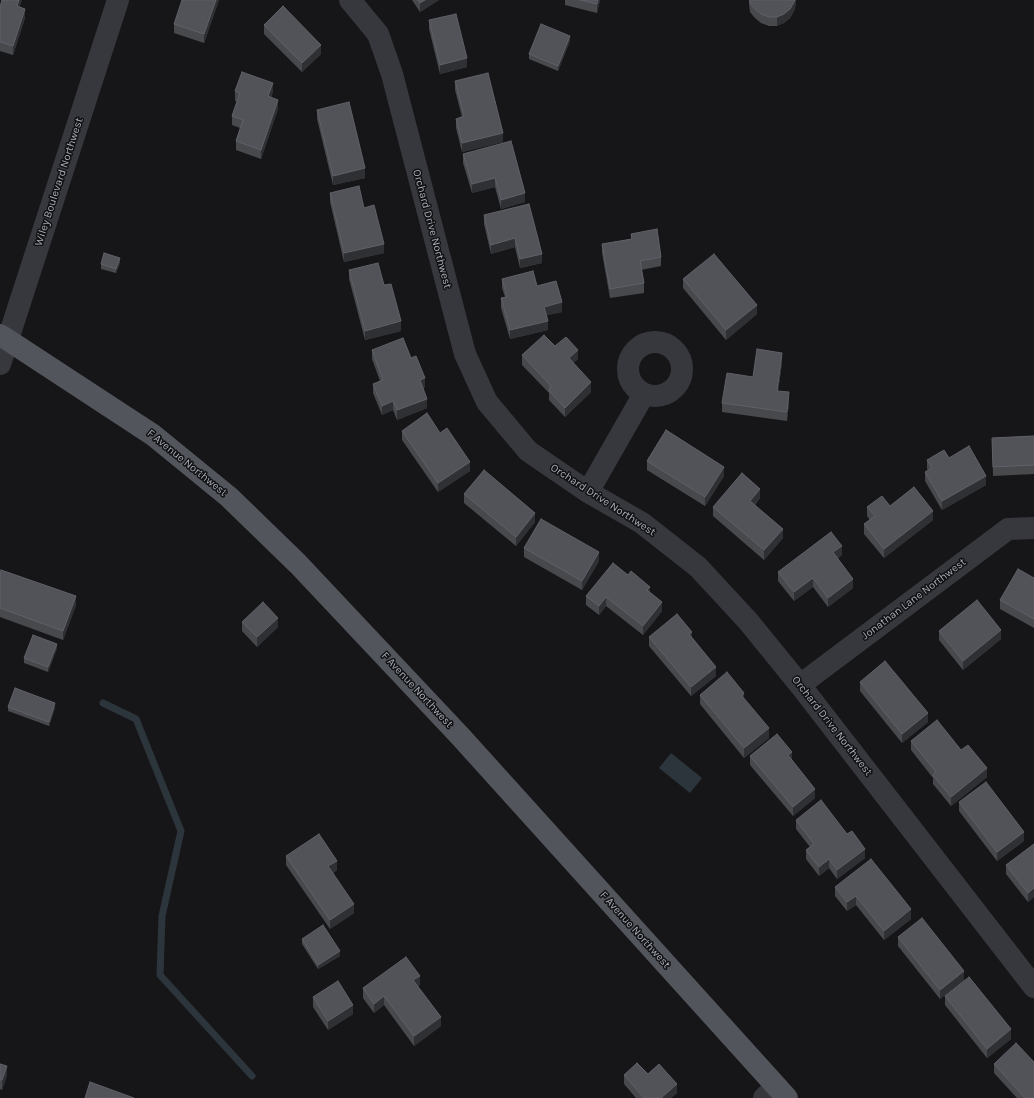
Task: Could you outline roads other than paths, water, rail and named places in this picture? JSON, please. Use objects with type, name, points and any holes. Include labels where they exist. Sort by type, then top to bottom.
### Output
[{"type":"main road","name":"F Avenue Northwest","points":[[4,338],[153,435],[229,497],[298,564],[460,736],[775,1094]]},
{"type":"street","name":"Wiley Boulevard Northwest","points":[[0,364],[4,338],[118,0]]},
{"type":"street","name":"Orchard Drive Northwest","points":[[350,0],[378,34],[392,74],[465,354],[487,402],[528,451],[588,492],[642,523],[698,567],[748,621],[800,685],[1034,987]]},
{"type":"street","points":[[588,492],[644,394]]},
{"type":"street","name":"Jonathan Lane Northwest","points":[[800,685],[1008,529],[1034,528]]},
{"type":"waterway","points":[[103,703],[136,719],[181,831],[162,916],[160,975],[252,1076]]}]
